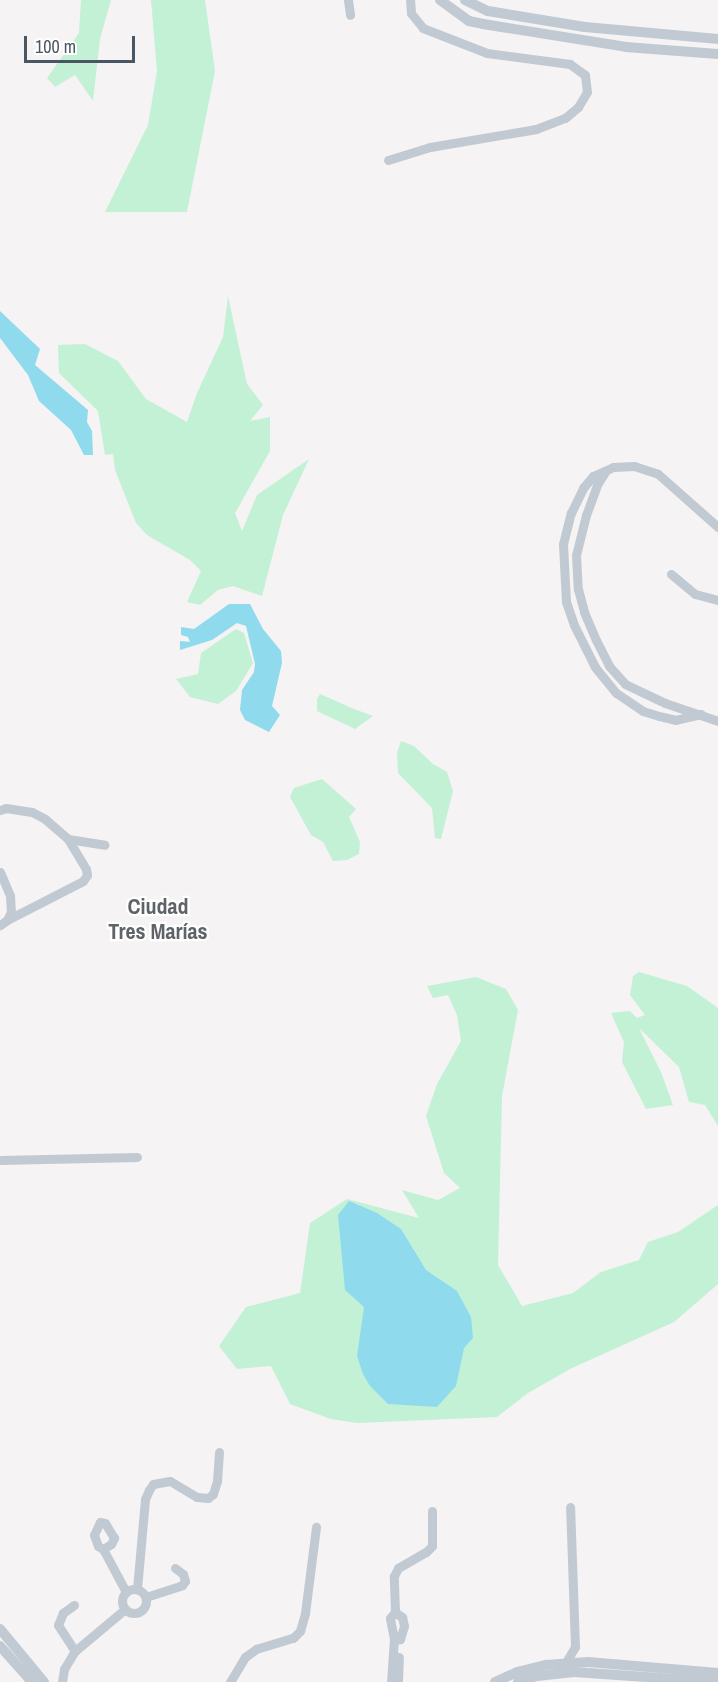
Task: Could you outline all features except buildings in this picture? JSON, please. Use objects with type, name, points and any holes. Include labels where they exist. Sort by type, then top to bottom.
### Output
[{"type":"street","points":[[348,0],[350,15]]},
{"type":"street","points":[[388,160],[430,147],[536,129],[565,117],[578,107],[587,92],[585,75],[570,64],[487,53],[423,28],[411,13],[410,0]]},
{"type":"street","points":[[440,0],[469,21],[483,24],[627,47],[718,54]]},
{"type":"street","points":[[465,0],[488,11],[585,27],[718,39]]},
{"type":"street","points":[[701,714],[676,720],[643,711],[616,693],[595,667],[574,625],[566,602],[563,543],[571,513],[583,488],[593,476],[613,467],[634,466],[658,474],[718,527]]},
{"type":"street","points":[[606,471],[597,485],[586,515],[576,555],[578,588],[584,612],[609,666],[625,684],[665,703],[718,721]]},
{"type":"street","points":[[671,574],[695,594],[718,600]]},
{"type":"street","points":[[0,810],[6,808],[32,812],[45,819],[68,839],[86,869],[87,875],[83,881],[4,923]]},
{"type":"street","points":[[68,839],[105,845]]},
{"type":"street","points":[[0,872],[10,895],[11,912],[4,923]]},
{"type":"street","points":[[0,1160],[137,1157]]},
{"type":"street","points":[[137,1589],[145,1499],[149,1490],[153,1484],[170,1482],[197,1497],[208,1498],[213,1494],[217,1481],[219,1452]]},
{"type":"street","points":[[565,1664],[575,1647],[570,1507]]},
{"type":"street","points":[[398,1682],[397,1639],[390,1618],[395,1612],[394,1576],[398,1568],[432,1546],[432,1511]]},
{"type":"street","points":[[230,1682],[245,1657],[256,1649],[293,1638],[300,1631],[305,1613],[316,1527]]},
{"type":"street","points":[[102,1549],[126,1592],[122,1603],[125,1609],[133,1613],[141,1612],[146,1606],[146,1597],[137,1589]]},
{"type":"street","points":[[146,1597],[182,1585],[186,1581],[183,1574],[175,1568]]},
{"type":"street","points":[[126,1592],[137,1589]]},
{"type":"street","points":[[74,1605],[63,1613],[58,1625],[75,1651]]},
{"type":"street","points":[[62,1682],[64,1669],[75,1651],[125,1609]]},
{"type":"street","points":[[0,1629],[44,1682]]},
{"type":"street","points":[[391,1682],[397,1639]]},
{"type":"street","points":[[0,1646],[32,1682]]},
{"type":"street","points":[[575,1647],[588,1662]]},
{"type":"street","points":[[495,1682],[517,1672],[546,1665],[588,1662],[718,1673]]},
{"type":"street","points":[[518,1682],[537,1676],[574,1672],[718,1682]]},
{"type":"green space","points":[[81,0],[111,0],[100,39],[93,101],[75,75],[55,87],[47,78],[79,33]]},
{"type":"green space","points":[[151,0],[205,0],[215,71],[187,212],[105,212],[148,125],[157,71]]},
{"type":"green space","points":[[228,296],[247,384],[263,405],[250,421],[270,417],[270,451],[235,513],[242,531],[257,495],[309,459],[283,515],[262,596],[233,586],[218,590],[200,605],[187,602],[201,571],[190,560],[147,535],[136,523],[115,470],[113,454],[105,455],[98,411],[59,373],[58,345],[85,344],[118,361],[146,399],[187,422],[197,393],[223,337]]},
{"type":"green space","points":[[236,629],[244,633],[253,663],[236,691],[218,704],[190,697],[176,679],[198,674],[201,653]]},
{"type":"green space","points":[[320,694],[373,716],[355,729],[317,711],[317,699]]},
{"type":"green space","points":[[401,741],[414,746],[433,764],[447,772],[453,791],[441,839],[435,838],[432,808],[398,773],[397,753]]},
{"type":"green space","points":[[322,779],[356,809],[349,817],[360,842],[359,854],[347,860],[333,861],[323,842],[311,835],[290,797],[294,788]]},
{"type":"green space","points":[[639,972],[687,986],[718,1008],[718,1126],[705,1105],[689,1102],[679,1067],[639,1028],[661,1072],[673,1105],[646,1109],[622,1062],[624,1042],[611,1013],[630,1011],[637,1018],[645,1015],[630,995],[633,976]]},
{"type":"green space","points":[[476,977],[506,989],[518,1010],[502,1096],[498,1265],[522,1306],[573,1293],[601,1272],[639,1260],[648,1242],[678,1232],[718,1205],[718,1284],[674,1322],[570,1369],[528,1393],[497,1417],[357,1423],[331,1419],[290,1404],[271,1366],[237,1369],[219,1346],[246,1307],[300,1293],[310,1223],[347,1199],[419,1218],[402,1190],[438,1200],[460,1188],[444,1173],[426,1116],[437,1084],[461,1041],[457,1015],[448,995],[433,998],[427,986]]},
{"type":"water","points":[[0,311],[40,349],[35,365],[88,410],[87,422],[92,431],[93,455],[84,455],[71,430],[39,401],[28,375],[0,338]]},
{"type":"water","points":[[229,604],[250,604],[263,629],[281,651],[282,663],[272,706],[280,715],[269,732],[245,720],[240,710],[242,690],[254,672],[255,664],[246,626],[237,623],[212,640],[180,650],[180,641],[190,642],[188,637],[181,635],[181,627],[194,629]]},
{"type":"water","points":[[349,1201],[377,1213],[401,1229],[426,1270],[457,1291],[471,1317],[473,1338],[464,1348],[456,1386],[437,1407],[388,1404],[370,1386],[363,1374],[357,1356],[364,1307],[345,1290],[338,1215]]},
{"type":"district","name":"Ciudad Tres Marías","points":[[158,918]]}]
